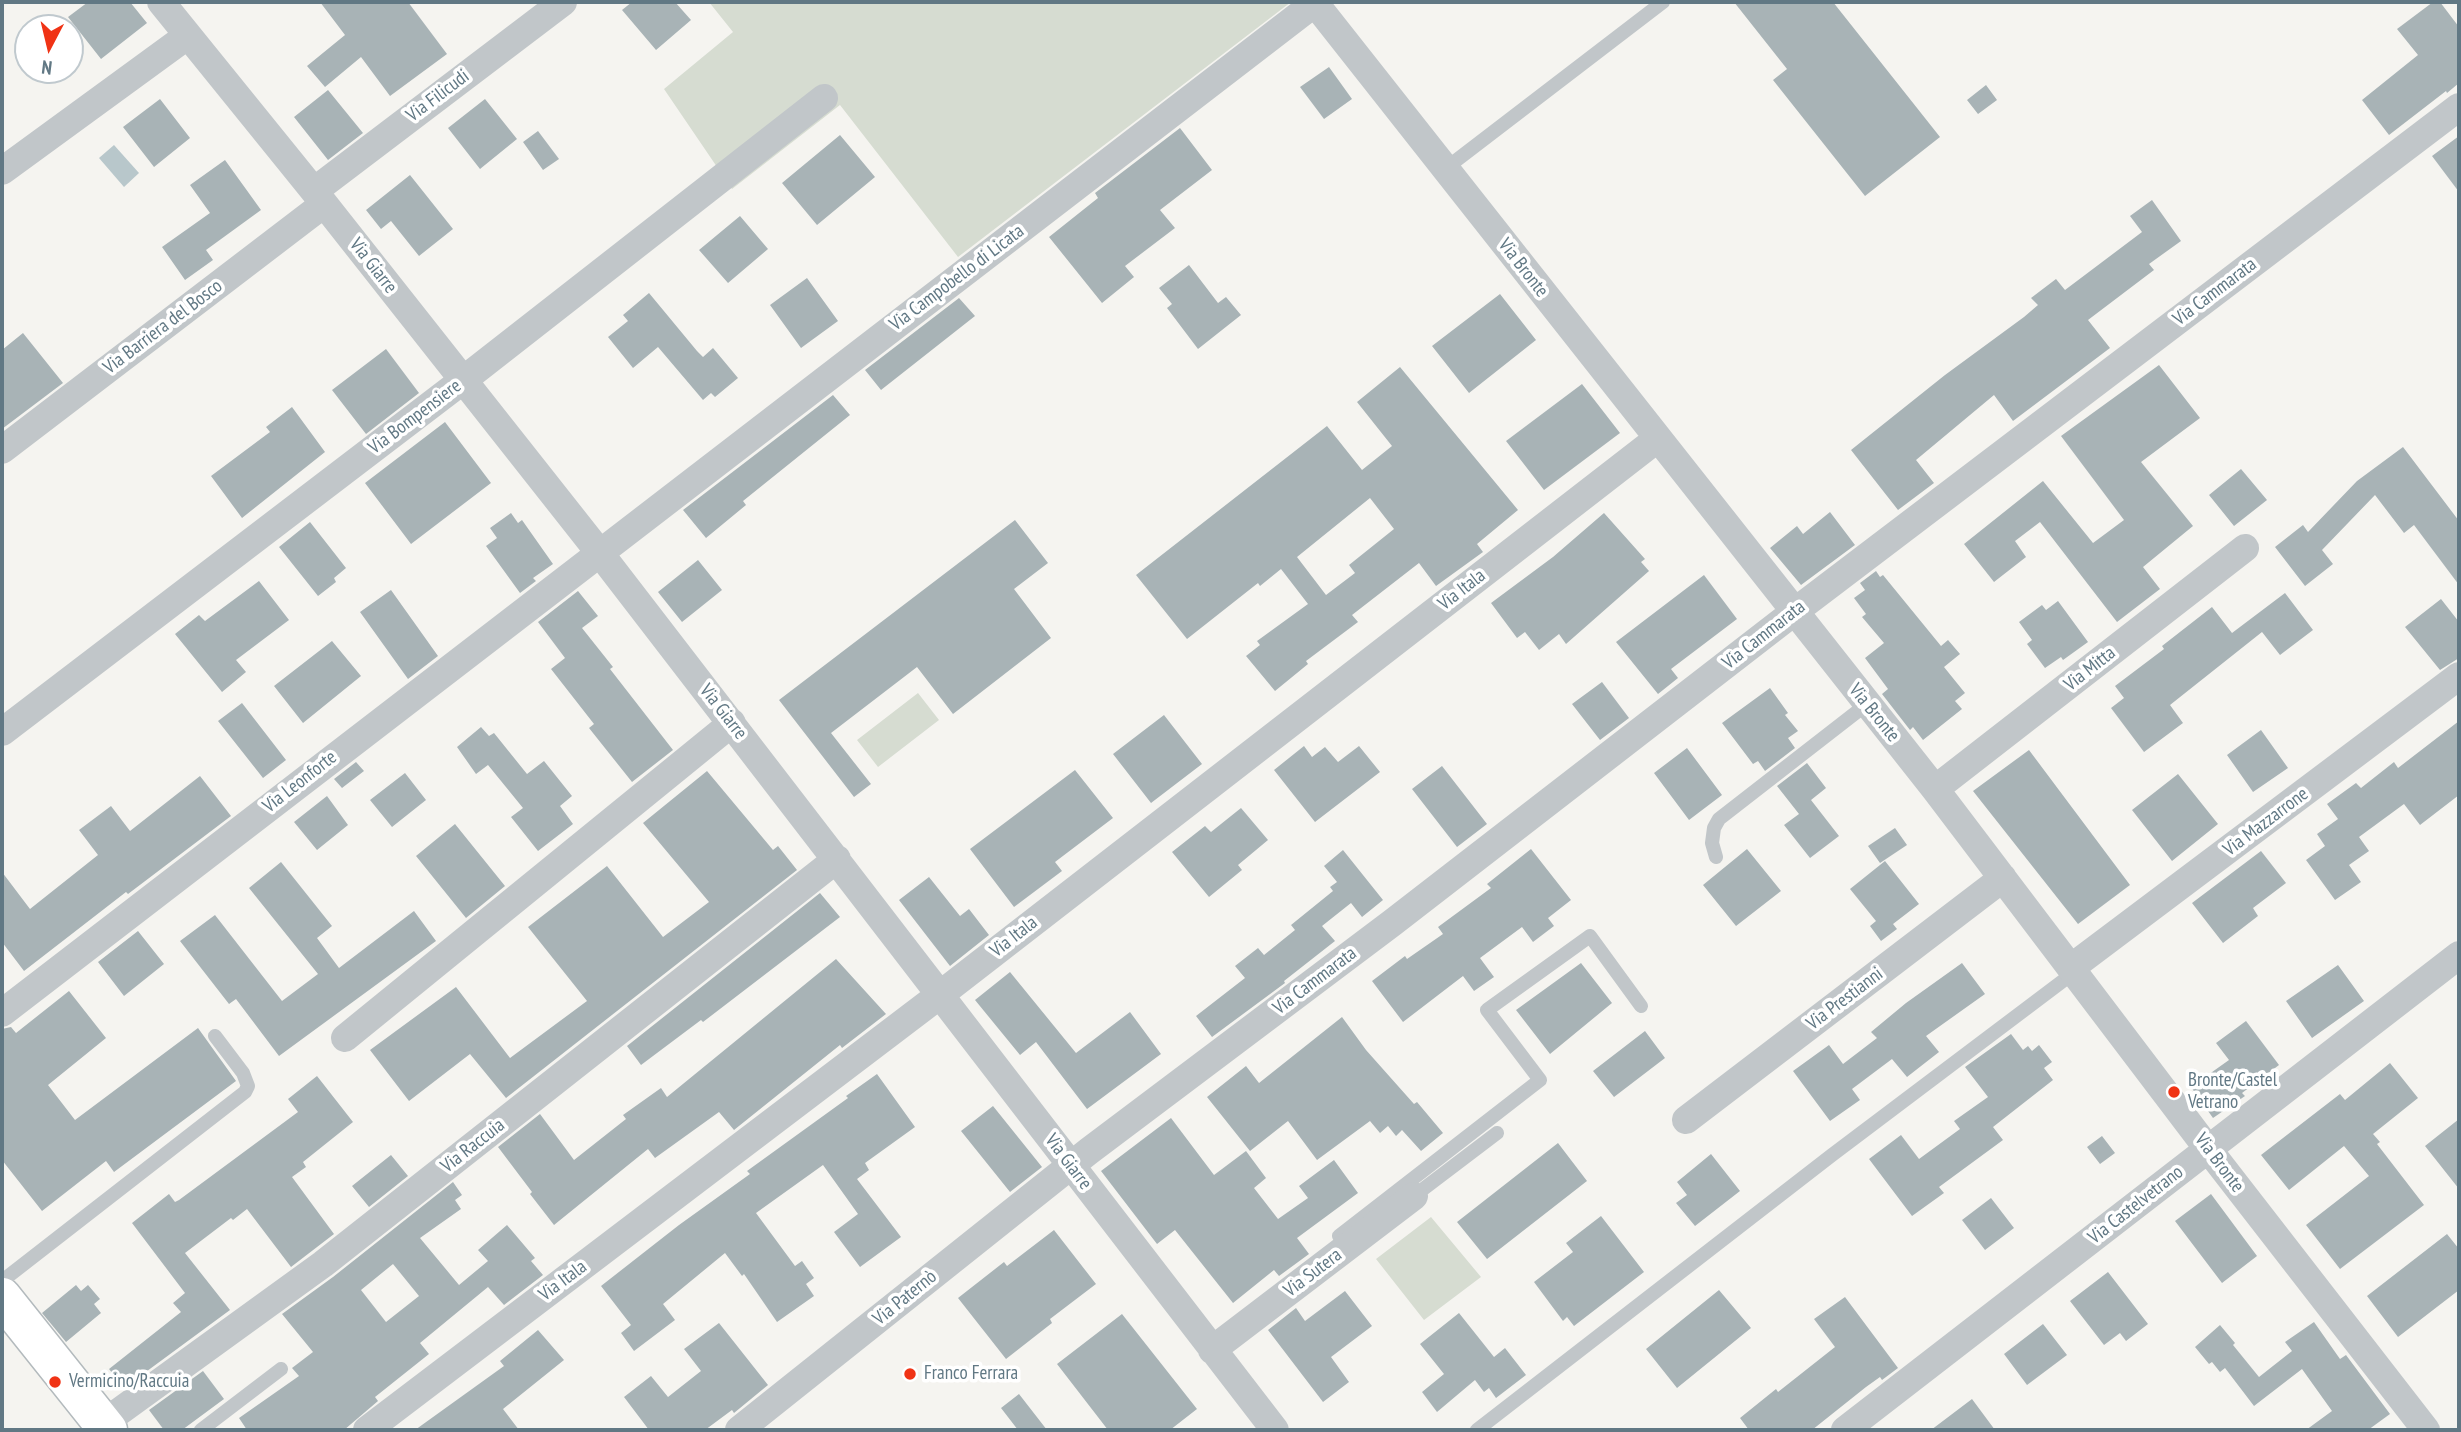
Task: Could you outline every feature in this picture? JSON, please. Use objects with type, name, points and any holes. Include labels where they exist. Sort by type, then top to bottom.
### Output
[{"type":"main road","points":[[2,1297],[105,1427]]},
{"type":"street","name":"Via Giarre","points":[[162,2],[599,552],[1275,1430]]},
{"type":"street","name":"Via Filicudi","points":[[319,197],[563,2]]},
{"type":"street","name":"Via Bronte","points":[[1314,3],[1935,789],[2208,1149],[2426,1430]]},
{"type":"street","name":"Via Campobello di Licata","points":[[599,552],[1314,3]]},
{"type":"street","points":[[2,171],[187,36]]},
{"type":"street","name":"Via Bompensiere","points":[[2,732],[462,381],[824,98]]},
{"type":"street","name":"Via Cammarata","points":[[1071,1166],[2459,107]]},
{"type":"street","name":"Via Barriera del Bosco","points":[[2,450],[319,197]]},
{"type":"street","name":"Via Itala","points":[[367,1430],[941,994],[1657,439]]},
{"type":"street","name":"Via Mitta","points":[[1935,789],[2245,548]]},
{"type":"street","name":"Via Leonforte","points":[[2,1013],[599,552]]},
{"type":"street","name":"Via Mazzarrone","points":[[2074,969],[2459,676]]},
{"type":"street","points":[[345,1038],[732,723]]},
{"type":"street","name":"Via Raccuia","points":[[105,1427],[323,1264],[837,859]]},
{"type":"street","name":"Via Prestianni","points":[[1686,1120],[2003,878]]},
{"type":"street","name":"Via Castelvetrano","points":[[1845,1430],[2459,955]]},
{"type":"street","name":"Via Paternò","points":[[739,1430],[1071,1166]]},
{"type":"street","name":"Via Sutera","points":[[1208,1345],[1414,1196]]},
{"type":"lane","points":[[1445,169],[1663,2]]},
{"type":"lane","points":[[1716,858],[1714,828],[1719,819],[1867,704]]},
{"type":"lane","points":[[1208,1345],[1540,1080],[1487,1010],[1590,936],[1641,1006]]},
{"type":"lane","points":[[1477,1430],[2074,969]]},
{"type":"lane","points":[[2,1281],[245,1092],[248,1086],[243,1073],[215,1036]]},
{"type":"lane","points":[[1414,1196],[1497,1133]]},
{"type":"lane","points":[[201,1430],[281,1369]]},
{"type":"shaded area","points":[[709,2],[1291,2],[958,257],[840,105],[732,189],[664,89],[733,32]]},
{"type":"shaded area","points":[[114,145],[139,173],[124,187],[99,158]]},
{"type":"shaded area","points":[[918,693],[939,720],[878,767],[857,740]]},
{"type":"shaded area","points":[[1431,1217],[1481,1277],[1424,1320],[1376,1259]]},
{"type":"building","points":[[88,2],[130,2],[147,23],[101,59],[84,37],[84,14],[72,14]]},
{"type":"building","points":[[320,2],[408,2],[447,54],[390,96],[361,57],[325,87],[307,66],[345,35]]},
{"type":"building","points":[[632,2],[675,2],[691,20],[656,50],[622,10]]},
{"type":"building","points":[[1734,2],[1833,2],[1940,137],[1865,196],[1773,80],[1787,69]]},
{"type":"building","points":[[2433,2],[2440,2],[2459,27],[2459,83],[2389,135],[2362,100],[2418,55],[2397,29]]},
{"type":"building","points":[[1329,67],[1352,99],[1324,119],[1300,87]]},
{"type":"building","points":[[1986,85],[1997,100],[1978,114],[1967,100]]},
{"type":"building","points":[[328,90],[363,133],[328,160],[294,117]]},
{"type":"building","points":[[160,99],[190,138],[154,167],[123,127]]},
{"type":"building","points":[[485,99],[517,139],[480,169],[448,128]]},
{"type":"building","points":[[1180,128],[1212,170],[1160,210],[1175,228],[1125,266],[1134,277],[1102,303],[1049,237],[1098,198],[1095,193]]},
{"type":"building","points":[[538,131],[559,159],[543,170],[523,142]]},
{"type":"building","points":[[840,135],[875,177],[817,225],[782,183]]},
{"type":"building","points":[[2459,136],[2459,192],[2432,156]]},
{"type":"building","points":[[225,160],[261,210],[206,250],[213,260],[185,280],[162,247],[210,213],[190,185]]},
{"type":"building","points":[[410,175],[453,229],[419,256],[391,221],[381,229],[366,210]]},
{"type":"building","points":[[2152,200],[2181,241],[2149,264],[2154,270],[2088,320],[2110,348],[2013,421],[1994,395],[1916,460],[1934,483],[1898,510],[1851,450],[1945,375],[2024,317],[2038,305],[2031,298],[2056,279],[2065,290],[2142,232],[2130,216]]},
{"type":"building","points":[[740,216],[768,249],[728,283],[699,250]]},
{"type":"building","points":[[1189,265],[1218,303],[1226,297],[1241,315],[1198,349],[1167,308],[1172,304],[1159,288]]},
{"type":"building","points":[[807,278],[838,321],[801,348],[770,305]]},
{"type":"building","points":[[649,293],[703,357],[713,348],[738,378],[715,397],[711,393],[703,400],[658,347],[633,368],[608,337],[628,321],[623,315]]},
{"type":"building","points":[[1500,294],[1536,340],[1469,393],[1432,346]]},
{"type":"building","points":[[959,298],[975,316],[881,390],[865,370]]},
{"type":"building","points":[[23,333],[63,383],[2,429],[2,350]]},
{"type":"building","points":[[386,349],[419,393],[366,434],[332,390]]},
{"type":"building","points":[[2159,365],[2200,418],[2141,462],[2193,526],[2143,567],[2160,589],[2117,622],[2040,522],[2015,541],[2026,557],[1994,582],[1964,544],[2043,481],[2093,543],[2124,520],[2061,436]]},
{"type":"building","points":[[1400,367],[1518,510],[1477,544],[1483,552],[1436,586],[1419,563],[1352,615],[1358,622],[1306,661],[1308,664],[1275,691],[1246,656],[1260,645],[1257,641],[1308,604],[1281,569],[1260,586],[1258,583],[1187,639],[1136,575],[1327,426],[1362,470],[1392,446],[1357,402]],"holes":[[[1370,498],[1394,529],[1349,565],[1355,573],[1326,595],[1297,557]]]},
{"type":"building","points":[[1582,384],[1620,433],[1544,490],[1506,441]]},
{"type":"building","points":[[833,395],[850,415],[743,501],[746,505],[706,538],[683,510]]},
{"type":"building","points":[[292,407],[325,452],[242,518],[211,476],[270,432],[266,427]]},
{"type":"building","points":[[445,422],[491,483],[411,544],[365,483]]},
{"type":"building","points":[[2403,447],[2459,521],[2459,585],[2414,525],[2404,533],[2375,495],[2322,550],[2333,564],[2305,586],[2275,547],[2303,525],[2308,532],[2357,481]]},
{"type":"building","points":[[2241,469],[2267,500],[2234,526],[2209,495]]},
{"type":"building","points":[[1830,512],[1855,545],[1801,585],[1770,548],[1797,526],[1803,534]]},
{"type":"building","points":[[511,513],[518,523],[522,520],[553,564],[533,578],[536,581],[520,593],[486,546],[497,538],[490,528]]},
{"type":"building","points":[[1604,513],[1645,559],[1641,562],[1649,571],[1566,644],[1559,634],[1539,650],[1525,632],[1517,638],[1491,603],[1553,557]]},
{"type":"building","points":[[1015,520],[1048,563],[1014,589],[1051,638],[953,714],[917,667],[831,733],[871,784],[854,797],[779,700]]},
{"type":"building","points":[[310,522],[346,568],[334,578],[336,582],[318,596],[279,547]]},
{"type":"building","points":[[698,560],[722,590],[682,622],[658,592]]},
{"type":"building","points":[[1876,571],[1880,577],[1883,575],[1941,646],[1948,640],[1960,654],[1944,667],[1965,693],[1955,701],[1962,709],[1923,740],[1913,727],[1910,730],[1882,694],[1888,689],[1865,658],[1884,643],[1862,617],[1866,614],[1854,598],[1865,590],[1860,583]]},
{"type":"building","points":[[1704,575],[1737,619],[1671,669],[1678,678],[1658,694],[1616,642]]},
{"type":"building","points":[[259,581],[289,620],[236,660],[246,672],[222,692],[175,634],[199,615],[205,621]]},
{"type":"building","points":[[391,590],[438,656],[408,679],[360,612]]},
{"type":"building","points":[[578,591],[598,616],[582,628],[673,750],[632,782],[589,728],[594,724],[551,669],[565,658],[538,622]]},
{"type":"building","points":[[2285,593],[2313,630],[2280,655],[2262,632],[2170,705],[2183,723],[2144,752],[2111,708],[2124,698],[2115,686],[2164,649],[2162,646],[2212,607],[2232,633]]},
{"type":"building","points":[[2441,599],[2459,622],[2459,658],[2440,670],[2405,627]]},
{"type":"building","points":[[2058,601],[2088,642],[2063,660],[2061,657],[2045,668],[2027,644],[2032,640],[2019,622],[2042,605],[2046,610]]},
{"type":"building","points":[[332,641],[361,676],[303,723],[274,686]]},
{"type":"building","points":[[1602,682],[1629,718],[1600,740],[1572,704]]},
{"type":"building","points":[[1770,688],[1788,713],[1785,715],[1798,731],[1788,738],[1795,748],[1765,771],[1758,761],[1753,764],[1722,723]]},
{"type":"building","points":[[242,703],[286,760],[263,778],[218,721]]},
{"type":"building","points":[[1164,715],[1202,764],[1151,803],[1113,754]]},
{"type":"building","points":[[2459,721],[2459,795],[2420,825],[2404,804],[2359,837],[2369,851],[2349,865],[2361,882],[2335,900],[2306,860],[2325,846],[2317,834],[2338,819],[2327,804],[2356,783],[2361,788],[2394,762],[2398,768]]},
{"type":"building","points":[[481,727],[489,736],[494,733],[527,774],[544,761],[572,796],[560,806],[573,824],[538,851],[511,817],[523,808],[488,765],[476,774],[457,747]]},
{"type":"building","points":[[2261,730],[2288,768],[2253,792],[2227,755]]},
{"type":"building","points":[[1304,746],[1312,757],[1325,747],[1338,762],[1359,746],[1380,772],[1315,822],[1274,770]]},
{"type":"building","points":[[1687,748],[1722,795],[1689,820],[1654,773]]},
{"type":"building","points":[[2029,750],[2130,885],[2078,924],[1973,791]]},
{"type":"building","points":[[356,762],[364,771],[342,788],[334,779]]},
{"type":"building","points":[[1807,763],[1826,788],[1811,800],[1839,836],[1810,858],[1784,825],[1799,814],[1777,786]]},
{"type":"building","points":[[1442,766],[1487,824],[1457,847],[1412,789]]},
{"type":"building","points":[[1075,770],[1113,818],[1055,862],[1062,871],[1014,907],[970,849]]},
{"type":"building","points":[[707,771],[773,850],[778,846],[797,870],[506,1098],[470,1054],[409,1101],[370,1050],[456,987],[510,1058],[587,1001],[528,927],[607,866],[663,937],[709,902],[643,823]]},
{"type":"building","points":[[405,773],[426,800],[392,827],[370,800]]},
{"type":"building","points":[[2178,774],[2218,824],[2172,861],[2132,810]]},
{"type":"building","points":[[200,776],[231,816],[24,971],[2,942],[2,872],[30,909],[98,855],[79,830],[111,806],[130,831]]},
{"type":"building","points":[[327,796],[348,825],[317,850],[294,822]]},
{"type":"building","points":[[1241,808],[1268,840],[1238,865],[1242,870],[1209,897],[1172,852],[1205,826],[1211,832]]},
{"type":"building","points":[[455,824],[505,886],[466,918],[416,856]]},
{"type":"building","points":[[1895,828],[1907,845],[1880,863],[1868,846]]},
{"type":"building","points":[[1531,849],[1571,900],[1548,918],[1554,926],[1533,942],[1522,927],[1480,958],[1494,977],[1474,991],[1463,976],[1403,1022],[1372,981],[1405,956],[1407,959],[1443,934],[1438,927],[1491,888],[1487,884]]},
{"type":"building","points":[[1747,849],[1781,891],[1736,926],[1703,885]]},
{"type":"building","points":[[1343,850],[1383,900],[1362,917],[1351,903],[1322,926],[1335,941],[1284,981],[1285,983],[1212,1037],[1196,1016],[1245,978],[1235,966],[1258,948],[1264,955],[1295,930],[1291,925],[1333,891],[1330,887],[1337,882],[1324,866]]},
{"type":"building","points":[[2261,851],[2286,883],[2253,908],[2258,916],[2223,943],[2192,903]]},
{"type":"building","points":[[1885,861],[1919,904],[1893,924],[1897,929],[1881,941],[1870,926],[1876,921],[1850,889]]},
{"type":"building","points":[[281,862],[332,926],[317,938],[339,968],[414,911],[436,941],[279,1056],[236,999],[229,1004],[180,941],[215,915],[282,1001],[318,974],[249,888]]},
{"type":"building","points":[[929,877],[960,916],[969,909],[989,935],[950,966],[899,900]]},
{"type":"building","points":[[820,893],[840,917],[703,1022],[701,1020],[641,1065],[627,1046]]},
{"type":"building","points":[[138,931],[164,964],[124,996],[98,962]]},
{"type":"building","points":[[836,959],[886,1014],[842,1048],[840,1045],[734,1130],[719,1112],[655,1158],[648,1149],[554,1225],[498,1147],[540,1114],[574,1160],[626,1119],[623,1115],[661,1088],[667,1097]]},
{"type":"building","points":[[1581,963],[1612,1003],[1550,1054],[1516,1010]]},
{"type":"building","points":[[1962,963],[1985,994],[1926,1036],[1939,1052],[1907,1077],[1892,1059],[1852,1089],[1860,1100],[1830,1121],[1793,1071],[1829,1045],[1843,1064],[1877,1038],[1871,1032]]},
{"type":"building","points":[[2338,965],[2364,1001],[2312,1038],[2286,1001]]},
{"type":"building","points":[[1010,972],[1076,1053],[1130,1012],[1161,1054],[1087,1109],[1036,1042],[1020,1055],[975,1000]]},
{"type":"building","points":[[69,991],[106,1038],[48,1085],[75,1120],[198,1028],[236,1081],[114,1172],[106,1161],[42,1211],[2,1160],[2,1029],[11,1027],[16,1033]]},
{"type":"building","points":[[1342,1017],[1366,1050],[1443,1133],[1421,1151],[1402,1130],[1396,1136],[1388,1126],[1380,1133],[1370,1121],[1317,1160],[1288,1121],[1250,1151],[1207,1097],[1246,1066],[1259,1083]]},
{"type":"building","points":[[2246,1021],[2279,1065],[2242,1093],[2245,1096],[2213,1118],[2191,1087],[2229,1060],[2216,1043]]},
{"type":"building","points":[[1645,1031],[1665,1058],[1614,1097],[1593,1071]]},
{"type":"building","points":[[2011,1034],[2023,1050],[2028,1046],[2032,1051],[2039,1045],[2052,1062],[2044,1068],[2053,1080],[1993,1127],[2003,1140],[1939,1187],[1944,1193],[1912,1216],[1869,1159],[1901,1135],[1919,1159],[1960,1129],[1954,1121],[1988,1097],[1965,1067]]},
{"type":"building","points":[[2390,1063],[2418,1098],[2373,1134],[2380,1142],[2377,1144],[2424,1205],[2340,1269],[2306,1225],[2369,1176],[2344,1146],[2289,1190],[2261,1155],[2340,1094],[2345,1100]]},
{"type":"building","points":[[877,1074],[915,1127],[865,1163],[869,1170],[857,1179],[901,1237],[860,1267],[834,1232],[858,1214],[823,1165],[756,1213],[795,1266],[802,1261],[814,1278],[806,1284],[814,1296],[777,1322],[744,1274],[742,1276],[725,1253],[663,1304],[675,1320],[634,1351],[621,1333],[631,1325],[601,1286],[750,1174],[747,1171]]},
{"type":"building","points":[[317,1076],[353,1122],[303,1162],[306,1167],[292,1177],[334,1234],[291,1267],[247,1209],[233,1220],[231,1218],[185,1253],[230,1310],[124,1388],[109,1369],[181,1312],[173,1303],[185,1293],[132,1223],[169,1194],[175,1202],[179,1200],[298,1112],[288,1099]]},
{"type":"building","points":[[993,1106],[1042,1167],[1010,1192],[961,1131]]},
{"type":"building","points":[[1171,1118],[1214,1175],[1246,1151],[1266,1178],[1254,1188],[1278,1219],[1308,1198],[1299,1186],[1334,1160],[1358,1193],[1297,1238],[1309,1254],[1279,1276],[1274,1270],[1233,1303],[1175,1230],[1157,1244],[1101,1171]]},
{"type":"building","points":[[2459,1119],[2459,1189],[2425,1146]]},
{"type":"building","points":[[2102,1136],[2115,1153],[2100,1164],[2087,1147]]},
{"type":"building","points":[[1558,1143],[1587,1181],[1487,1259],[1457,1222]]},
{"type":"building","points":[[1711,1154],[1740,1191],[1695,1226],[1676,1203],[1687,1195],[1677,1182]]},
{"type":"building","points":[[391,1155],[408,1176],[369,1207],[352,1186]]},
{"type":"building","points":[[453,1182],[462,1195],[455,1200],[461,1209],[420,1238],[459,1285],[488,1261],[478,1250],[507,1225],[535,1258],[531,1261],[543,1275],[504,1305],[488,1287],[420,1343],[429,1354],[375,1397],[378,1401],[344,1430],[247,1430],[239,1418],[299,1376],[292,1368],[313,1352],[282,1314]],"holes":[[[393,1264],[419,1296],[386,1322],[361,1290]]]},
{"type":"building","points":[[2211,1194],[2257,1256],[2222,1283],[2175,1221]]},
{"type":"building","points":[[1991,1198],[2014,1228],[1985,1250],[1962,1220]]},
{"type":"building","points":[[1601,1216],[1644,1272],[1574,1326],[1567,1317],[1563,1321],[1534,1282],[1573,1252],[1566,1243]]},
{"type":"building","points":[[1054,1230],[1096,1284],[1050,1319],[1052,1323],[1006,1359],[958,1298],[1004,1262],[1007,1266]]},
{"type":"building","points":[[2447,1234],[2459,1249],[2459,1290],[2398,1337],[2367,1296]]},
{"type":"building","points":[[2108,1272],[2148,1324],[2126,1341],[2120,1333],[2104,1345],[2070,1301]]},
{"type":"building","points":[[76,1285],[81,1291],[88,1285],[100,1299],[94,1304],[101,1313],[66,1342],[42,1313]]},
{"type":"building","points":[[1719,1290],[1751,1328],[1677,1388],[1646,1349]]},
{"type":"building","points":[[1345,1291],[1372,1326],[1331,1357],[1349,1382],[1323,1402],[1268,1330],[1296,1308],[1305,1321]]},
{"type":"building","points":[[1845,1297],[1898,1368],[1882,1380],[1880,1377],[1866,1387],[1812,1430],[1749,1430],[1740,1418],[1835,1347],[1814,1319]]},
{"type":"building","points":[[1459,1313],[1494,1357],[1505,1348],[1526,1375],[1496,1398],[1489,1388],[1484,1392],[1475,1380],[1437,1412],[1422,1392],[1444,1374],[1420,1344]]},
{"type":"building","points":[[1122,1314],[1197,1409],[1170,1430],[1108,1430],[1057,1364]]},
{"type":"building","points":[[2314,1322],[2340,1359],[2346,1355],[2390,1414],[2368,1430],[2306,1430],[2332,1411],[2302,1369],[2254,1406],[2225,1368],[2220,1372],[2212,1362],[2209,1364],[2195,1347],[2220,1325],[2259,1377],[2292,1351],[2285,1342]]},
{"type":"building","points":[[719,1323],[768,1385],[734,1413],[732,1410],[705,1430],[649,1430],[624,1397],[651,1376],[668,1397],[701,1371],[684,1349]]},
{"type":"building","points":[[2043,1324],[2067,1355],[2027,1385],[2004,1354]]},
{"type":"building","points":[[538,1330],[564,1360],[503,1409],[519,1430],[415,1430],[504,1366],[500,1361]]},
{"type":"building","points":[[203,1371],[224,1399],[182,1430],[164,1430],[149,1410]]},
{"type":"building","points":[[1019,1394],[1047,1430],[1018,1430],[1001,1408]]},
{"type":"building","points":[[1972,1399],[1995,1430],[1931,1430]]},
{"type":"place","name":"Bronte/Castel Vetrano","points":[[2174,1092]]},
{"type":"place","name":"Franco Ferrara","points":[[910,1374]]},
{"type":"place","name":"Vermicino/Raccuia","points":[[55,1382]]}]
